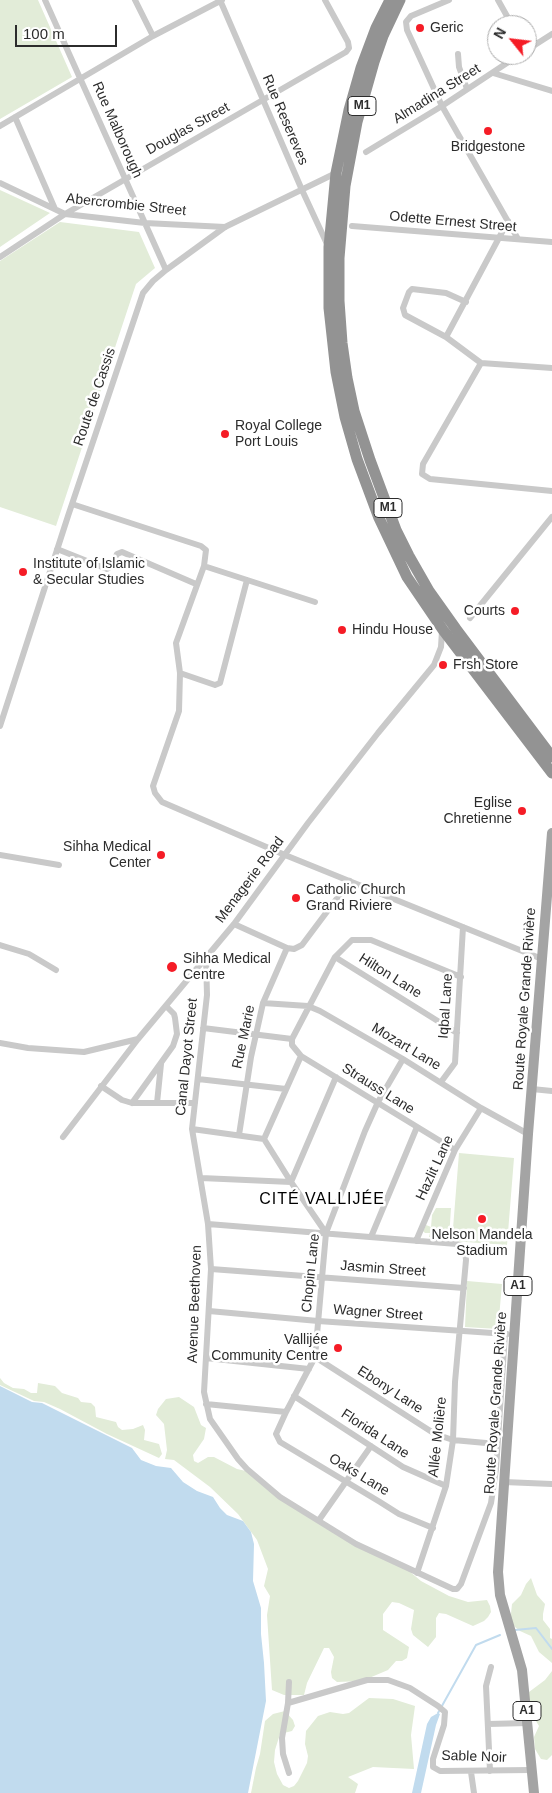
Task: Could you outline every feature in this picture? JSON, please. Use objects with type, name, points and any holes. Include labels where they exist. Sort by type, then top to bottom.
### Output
[{"type":"highway","points":[[349,110],[357,68],[382,0]]},
{"type":"highway","name":"M1","points":[[390,0],[370,44],[349,110],[336,173],[329,247],[329,308],[336,372],[345,417],[357,459],[379,518],[407,577],[443,630],[552,773]]},
{"type":"highway","name":"M1","points":[[402,0],[383,36],[374,62],[357,122],[346,186],[341,241],[339,301],[347,378],[354,411],[396,530],[409,556],[429,592],[552,757]]},
{"type":"main road","name":"Route Royale Grande Rivière","points":[[534,1793],[522,1670],[500,1595],[498,1572],[510,1334],[552,833]]},
{"type":"street","name":"Rue Malborough","points":[[45,0],[166,270]]},
{"type":"street","points":[[135,0],[152,36]]},
{"type":"street","points":[[0,126],[152,36],[221,0]]},
{"type":"street","name":"Rue Resereves","points":[[221,0],[302,190],[329,247]]},
{"type":"street","name":"Douglas Street","points":[[0,257],[65,214],[346,52],[349,48],[348,42],[325,0]]},
{"type":"street","points":[[449,0],[411,16],[406,22],[407,30],[442,106],[518,240]]},
{"type":"street","points":[[498,0],[506,15]]},
{"type":"street","points":[[537,44],[552,34]]},
{"type":"street","points":[[458,54],[459,67],[468,89]]},
{"type":"street","name":"Almadina Street","points":[[366,152],[505,65]]},
{"type":"street","points":[[493,73],[552,91]]},
{"type":"street","points":[[15,117],[55,209]]},
{"type":"street","name":"Route de Cassis","points":[[0,726],[143,293],[166,270],[225,227],[336,173]]},
{"type":"street","name":"Abercrombie Street","points":[[0,183],[65,214],[145,223],[225,227]]},
{"type":"street","points":[[446,337],[508,221]]},
{"type":"street","name":"Odette Ernest Street","points":[[352,226],[552,242]]},
{"type":"street","points":[[466,302],[446,293],[412,289],[403,308],[405,315],[446,337],[481,363],[552,368]]},
{"type":"street","points":[[481,363],[423,464],[422,474],[425,478],[430,479],[552,491]]},
{"type":"street","points":[[72,504],[201,546],[206,550],[204,566],[176,643],[180,672],[179,711],[153,786],[155,793],[162,802],[285,855],[542,958]]},
{"type":"street","points":[[470,618],[552,518]]},
{"type":"street","points":[[57,549],[107,569],[112,566],[117,554],[122,552],[196,584]]},
{"type":"street","points":[[204,566],[315,602]]},
{"type":"street","points":[[180,672],[215,685],[220,683],[247,580]]},
{"type":"street","name":"Menagerie Road","points":[[63,1137],[138,1039],[234,924],[378,733],[434,665],[441,647],[443,630]]},
{"type":"street","points":[[0,695],[9,698]]},
{"type":"street","points":[[0,855],[58,865]]},
{"type":"street","points":[[234,924],[287,948],[294,949],[302,945],[350,880]]},
{"type":"street","name":"Iqbal Lane","points":[[441,1082],[455,1063],[463,927]]},
{"type":"street","points":[[203,1028],[256,1034],[292,1042],[308,1006],[335,957],[352,940],[371,940],[461,977]]},
{"type":"street","points":[[0,945],[29,954],[56,970]]},
{"type":"street","name":"Rue Marie","points":[[239,1135],[246,1085],[263,1003],[287,948]]},
{"type":"street","name":"Hilton Lane","points":[[335,957],[457,1033]]},
{"type":"street","name":"Canal Dayot Street","points":[[192,1129],[207,995],[206,958]]},
{"type":"street","name":"Mozart Lane","points":[[263,1003],[308,1006],[320,1011],[403,1059],[481,1108],[528,1134]]},
{"type":"street","points":[[132,1103],[173,1046],[177,1034],[174,1014],[166,1006]]},
{"type":"street","points":[[0,1043],[28,1048],[84,1052],[138,1039]]},
{"type":"street","name":"Strauss Lane","points":[[292,1042],[301,1056],[455,1150]]},
{"type":"street","points":[[264,1139],[301,1056]]},
{"type":"street","name":"Chopin Lane","points":[[277,1436],[277,1429],[315,1357],[326,1233],[365,1131],[378,1102],[403,1059]]},
{"type":"street","points":[[157,1103],[161,1063]]},
{"type":"street","points":[[290,1182],[336,1077]]},
{"type":"street","points":[[198,1080],[286,1089]]},
{"type":"street","points":[[101,1086],[122,1100],[132,1103],[195,1103]]},
{"type":"street","points":[[532,1089],[552,1091]]},
{"type":"street","name":"Hazlit Lane","points":[[416,1240],[455,1150],[481,1108]]},
{"type":"street","points":[[371,1237],[417,1127]]},
{"type":"street","points":[[192,1129],[264,1139],[290,1182],[326,1233]]},
{"type":"street","name":"Avenue Beethoven","points":[[192,1129],[202,1178],[211,1269],[204,1392],[210,1419],[246,1469],[280,1497],[356,1544],[417,1573],[457,1589],[461,1584],[490,1503],[496,1468],[497,1444]]},
{"type":"street","points":[[202,1178],[290,1182]]},
{"type":"street","points":[[208,1224],[416,1240]]},
{"type":"street","name":"Allée Molière","points":[[416,1240],[457,1244],[462,1246],[465,1251],[466,1260],[453,1440],[446,1486],[417,1573]]},
{"type":"street","name":"Jasmin Street","points":[[211,1269],[464,1288]]},
{"type":"street","name":"Wagner Street","points":[[209,1312],[510,1334]]},
{"type":"street","points":[[497,1444],[510,1334]]},
{"type":"street","name":"Ebony Lane","points":[[315,1357],[435,1434],[453,1440],[497,1444]]},
{"type":"street","points":[[206,1358],[309,1369]]},
{"type":"street","name":"Florida Lane","points":[[294,1396],[403,1467],[446,1486]]},
{"type":"street","points":[[206,1404],[286,1412]]},
{"type":"street","name":"Oaks Lane","points":[[277,1436],[280,1442],[399,1514],[433,1528]]},
{"type":"street","points":[[319,1520],[371,1446]]},
{"type":"street","points":[[504,1482],[552,1484]]},
{"type":"street","points":[[490,1771],[486,1686],[491,1667]]},
{"type":"street","name":"Sable Noir","points":[[288,1702],[367,1680],[388,1680],[410,1688],[445,1712],[444,1725],[433,1759],[433,1767],[440,1771],[471,1772],[531,1770]]},
{"type":"street","points":[[289,1682],[282,1738],[282,1754],[289,1773]]},
{"type":"street","points":[[488,1724],[528,1723]]},
{"type":"street","points":[[471,1772],[474,1793]]},
{"type":"green space","points":[[0,0],[38,0],[72,77],[0,119]]},
{"type":"green space","points":[[0,190],[50,213],[0,247]]},
{"type":"green space","points":[[60,222],[139,232],[155,268],[136,284],[56,526],[0,507],[0,261]]},
{"type":"green space","name":"Nelson Mandela Stadium","points":[[459,1153],[514,1158],[507,1245],[452,1241]]},
{"type":"green space","points":[[436,1208],[451,1208],[449,1239],[429,1237],[430,1233],[423,1231],[426,1225],[431,1227],[432,1215]]},
{"type":"green space","points":[[467,1281],[502,1284],[498,1329],[465,1327]]},
{"type":"green space","points":[[0,1378],[4,1383],[13,1388],[24,1389],[31,1393],[37,1393],[38,1383],[55,1386],[62,1393],[78,1398],[81,1402],[91,1403],[95,1407],[96,1417],[116,1422],[122,1430],[133,1429],[143,1425],[145,1430],[144,1440],[159,1444],[162,1454],[159,1458],[107,1434],[60,1409],[44,1402],[34,1401],[0,1385]]},
{"type":"green space","points":[[179,1397],[194,1407],[201,1425],[206,1428],[204,1439],[193,1455],[194,1461],[198,1463],[208,1457],[214,1457],[237,1469],[246,1471],[280,1498],[409,1571],[421,1581],[449,1596],[468,1602],[487,1600],[491,1612],[488,1617],[473,1626],[446,1614],[439,1613],[436,1618],[436,1637],[428,1647],[413,1635],[411,1629],[414,1610],[392,1602],[383,1614],[383,1630],[409,1647],[407,1658],[402,1661],[396,1661],[388,1670],[362,1681],[337,1682],[332,1678],[331,1672],[334,1657],[329,1648],[324,1648],[307,1683],[304,1695],[284,1695],[272,1690],[267,1615],[270,1596],[264,1586],[268,1569],[257,1540],[238,1514],[210,1487],[174,1460],[165,1459],[167,1450],[164,1424],[156,1415],[166,1399]]},
{"type":"green space","points":[[531,1578],[537,1595],[545,1604],[543,1620],[550,1629],[552,1663],[539,1652],[531,1636],[520,1631],[510,1623],[512,1604],[521,1595]]},
{"type":"green space","points":[[552,1671],[552,1755],[547,1760],[541,1759],[535,1749],[534,1737],[539,1726],[530,1711],[528,1699],[529,1692],[545,1680]]},
{"type":"green space","points":[[369,1698],[393,1699],[415,1706],[411,1735],[414,1769],[373,1767],[348,1777],[358,1784],[355,1793],[251,1793],[265,1721],[273,1714],[285,1711],[293,1720],[295,1726],[292,1731],[280,1734],[275,1750],[274,1762],[277,1774],[283,1785],[289,1788],[298,1781],[307,1763],[306,1731],[318,1716],[330,1712],[349,1713]]},
{"type":"water","points":[[0,1386],[32,1402],[42,1403],[132,1448],[141,1460],[156,1466],[171,1468],[183,1482],[197,1491],[213,1497],[227,1515],[243,1521],[251,1532],[254,1544],[253,1581],[261,1608],[266,1701],[248,1793],[0,1793]]},
{"type":"water","points":[[438,1713],[440,1714],[421,1793],[412,1793],[427,1724],[431,1717]]},
{"type":"waterway","points":[[515,1630],[536,1628],[552,1649]]},
{"type":"waterway","points":[[438,1713],[476,1645],[500,1635]]},
{"type":"place","name":"Geric","points":[[420,28]]},
{"type":"place","name":"Bridgestone","points":[[488,131]]},
{"type":"place","name":"Royal College Port Louis","points":[[225,434]]},
{"type":"place","name":"Institute of Islamic & Secular Studies","points":[[23,572]]},
{"type":"place","name":"Courts","points":[[515,611]]},
{"type":"place","name":"Hindu House","points":[[342,630]]},
{"type":"place","name":"Frsh Store","points":[[443,665]]},
{"type":"place","name":"Eglise Chretienne","points":[[522,811]]},
{"type":"place","name":"Sihha Medical Center","points":[[161,855]]},
{"type":"place","name":"Catholic Church Grand Riviere","points":[[296,898]]},
{"type":"place","name":"Sihha Medical Centre","points":[[172,967]]},
{"type":"place","name":"Nelson Mandela Stadium","points":[[482,1219]]},
{"type":"place","name":"Vallijée Community Centre","points":[[338,1348]]},
{"type":"district","name":"CITÉ VALLIJÉE","points":[[322,1200]]}]
